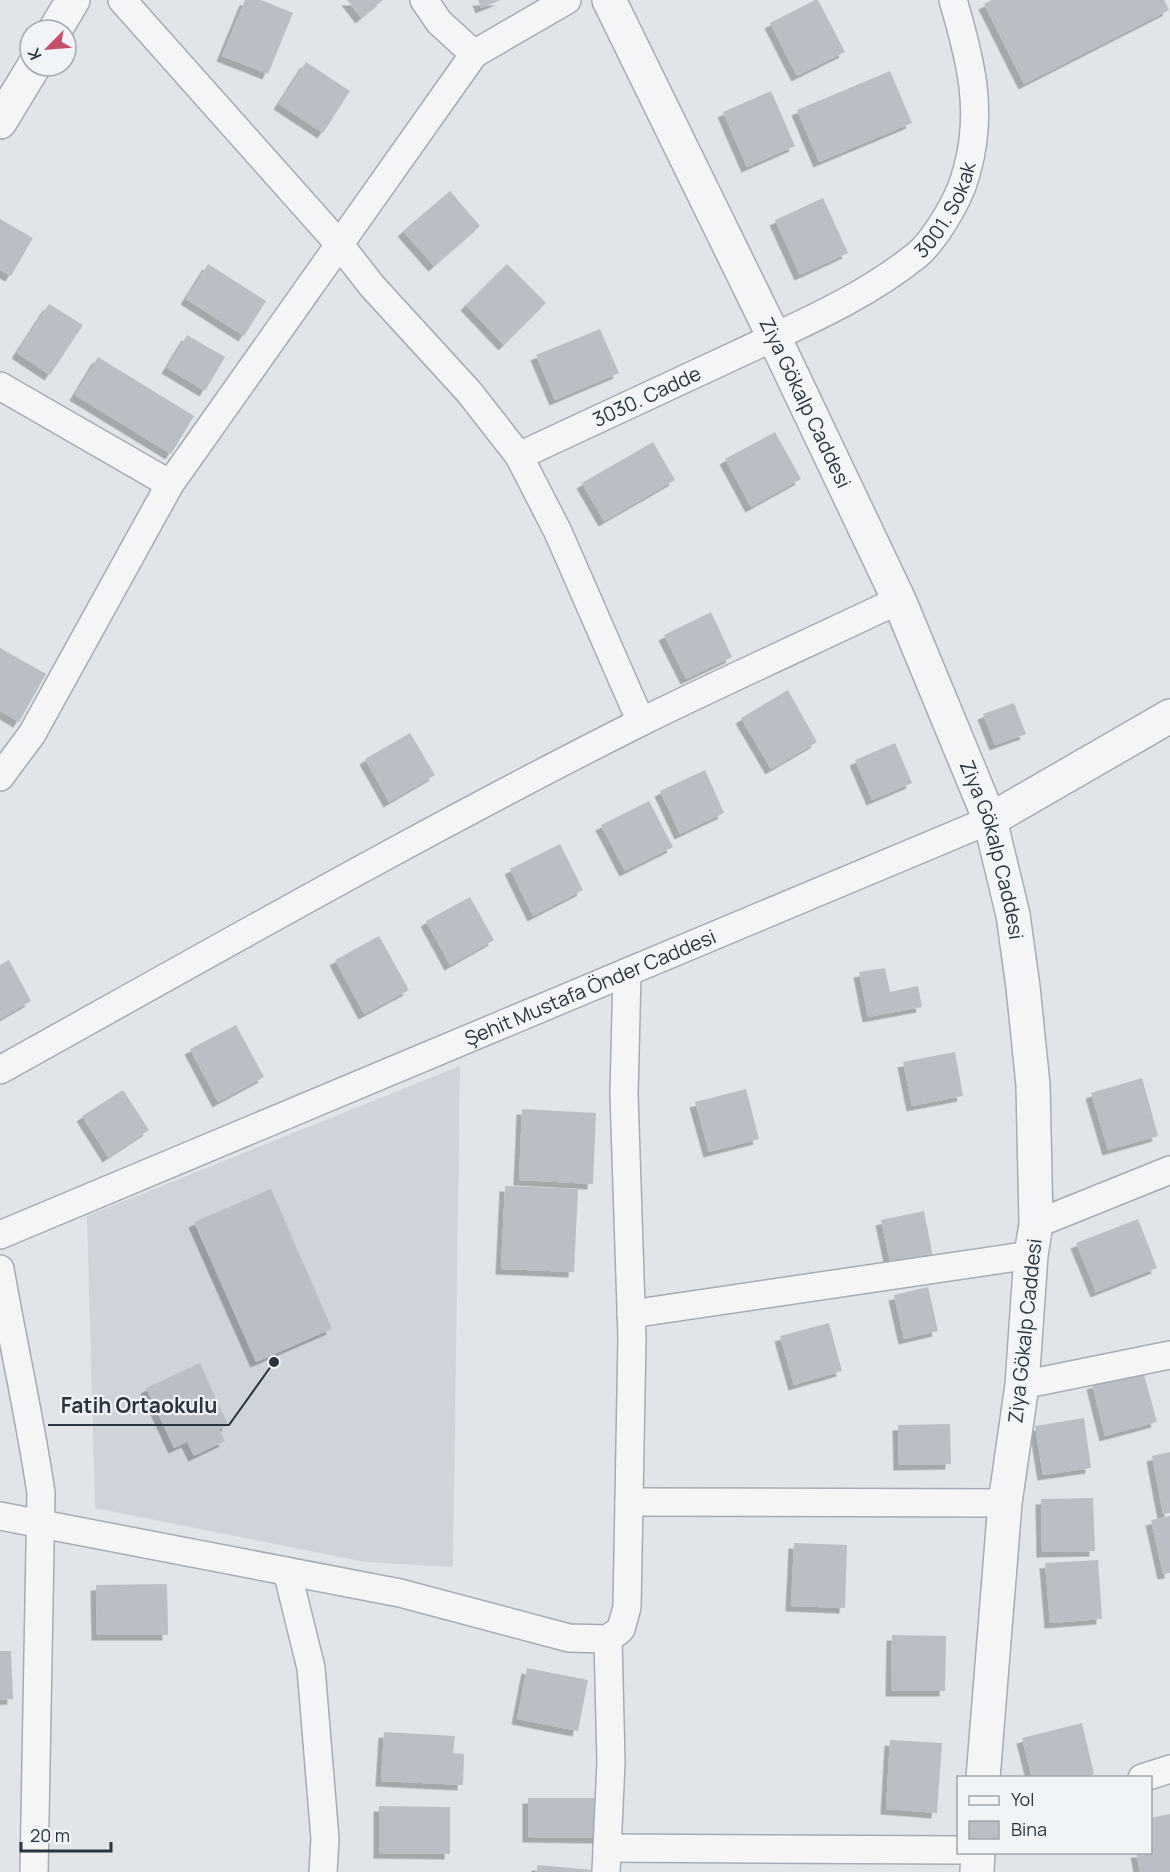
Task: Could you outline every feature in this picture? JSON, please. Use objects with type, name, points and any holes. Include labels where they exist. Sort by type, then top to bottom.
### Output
[{"type":"street","points":[[62,18],[73,0]]},
{"type":"street","points":[[122,0],[340,245],[372,286],[469,392],[519,456],[558,532],[641,722]]},
{"type":"street","points":[[424,0],[440,22],[474,54]]},
{"type":"street","points":[[0,777],[10,747],[32,734],[170,484],[474,54],[567,0]]},
{"type":"street","name":"Ziya Gökalp Caddesi","points":[[609,0],[774,337],[899,600],[990,820],[1013,915],[1033,1085],[1034,1240],[1022,1385],[1005,1503],[983,1776]]},
{"type":"street","name":"3001. Sokak","points":[[774,337],[866,290],[919,254],[941,225],[961,190],[975,125],[975,95],[968,50],[953,0]]},
{"type":"street","points":[[0,122],[27,78]]},
{"type":"street","name":"3030. Cadde","points":[[519,456],[774,337]]},
{"type":"street","points":[[0,387],[170,484]]},
{"type":"street","points":[[0,1070],[349,875],[641,722],[899,600]]},
{"type":"street","name":"Şehit Mustafa Önder Caddesi","points":[[0,1235],[990,820],[1170,716]]},
{"type":"street","points":[[0,1516],[400,1593],[569,1638],[608,1638],[621,1629],[627,1606],[631,1314],[624,1094],[627,974]]},
{"type":"street","points":[[631,1314],[1034,1240],[1170,1170]]},
{"type":"street","points":[[0,1269],[41,1493],[34,1872]]},
{"type":"street","points":[[1022,1385],[1170,1355]]},
{"type":"street","points":[[629,1502],[1005,1503]]},
{"type":"street","points":[[287,1571],[310,1668],[325,1839],[322,1872]]},
{"type":"street","points":[[608,1638],[611,1762],[606,1860],[957,1850]]},
{"type":"street","points":[[1148,1776],[1170,1769]]},
{"type":"street","points":[[977,1872],[978,1854]]},
{"type":"shaded area","points":[[460,1066],[453,1567],[365,1562],[95,1508],[87,1216]]},
{"type":"building","points":[[245,0],[261,0],[293,13],[268,74],[222,56]]},
{"type":"building","points":[[347,0],[383,0],[361,18]]},
{"type":"building","points":[[478,0],[501,0],[481,8]]},
{"type":"building","points":[[818,0],[845,52],[797,76],[770,23]]},
{"type":"building","points":[[992,0],[1164,0],[1169,10],[1024,84],[984,4]]},
{"type":"building","points":[[306,62],[350,91],[323,133],[279,104]]},
{"type":"building","points":[[890,71],[912,123],[819,162],[797,110]]},
{"type":"building","points":[[771,91],[795,146],[747,167],[723,112]]},
{"type":"building","points":[[450,191],[480,226],[434,266],[403,231]]},
{"type":"building","points":[[823,198],[848,253],[800,275],[775,220]]},
{"type":"building","points":[[0,219],[33,238],[11,276],[0,270]]},
{"type":"building","points":[[208,264],[266,301],[244,336],[186,299]]},
{"type":"building","points":[[507,264],[546,303],[504,345],[466,305]]},
{"type":"building","points":[[49,304],[83,325],[50,375],[17,353]]},
{"type":"building","points":[[600,329],[619,373],[555,400],[536,355]]},
{"type":"building","points":[[187,335],[225,357],[205,391],[167,368]]},
{"type":"building","points":[[98,357],[194,416],[171,454],[75,395]]},
{"type":"building","points":[[775,432],[801,479],[751,507],[725,459]]},
{"type":"building","points":[[653,442],[675,480],[604,521],[582,483]]},
{"type":"building","points":[[711,612],[732,657],[686,679],[664,635]]},
{"type":"building","points":[[0,648],[46,674],[19,722],[0,711]]},
{"type":"building","points":[[788,690],[817,742],[771,769],[741,718]]},
{"type":"building","points":[[1014,703],[1026,734],[995,745],[983,714]]},
{"type":"building","points":[[410,733],[435,775],[389,802],[365,759]]},
{"type":"building","points":[[895,743],[912,783],[872,800],[855,760]]},
{"type":"building","points":[[705,770],[724,813],[680,834],[660,791]]},
{"type":"building","points":[[649,801],[673,847],[625,871],[601,825]]},
{"type":"building","points":[[560,844],[583,890],[533,916],[510,869]]},
{"type":"building","points":[[470,897],[494,940],[450,965],[426,921]]},
{"type":"building","points":[[379,936],[409,990],[364,1014],[335,960]]},
{"type":"building","points":[[9,960],[31,1001],[0,1019],[0,965]]},
{"type":"building","points":[[885,968],[890,992],[918,986],[922,1007],[868,1017],[859,972]]},
{"type":"building","points":[[236,1025],[264,1077],[218,1102],[190,1049]]},
{"type":"building","points":[[955,1052],[963,1096],[912,1106],[903,1062]]},
{"type":"building","points":[[1142,1078],[1158,1136],[1108,1150],[1091,1093]]},
{"type":"building","points":[[746,1089],[759,1139],[709,1152],[695,1102]]},
{"type":"building","points":[[123,1090],[149,1130],[108,1157],[82,1116]]},
{"type":"building","points":[[522,1109],[596,1113],[593,1184],[519,1180]]},
{"type":"building","points":[[505,1186],[578,1189],[574,1272],[501,1269]]},
{"type":"building","points":[[271,1189],[332,1329],[256,1362],[194,1222]]},
{"type":"building","points":[[924,1211],[933,1257],[891,1266],[881,1220]]},
{"type":"building","points":[[1138,1219],[1157,1268],[1096,1292],[1076,1243]]},
{"type":"building","points":[[928,1287],[938,1331],[904,1339],[894,1295]]},
{"type":"building","points":[[829,1323],[842,1371],[794,1385],[780,1336]]},
{"type":"building","points":[[200,1363],[228,1425],[219,1429],[225,1441],[194,1456],[187,1442],[174,1448],[146,1388]]},
{"type":"building","points":[[1143,1371],[1157,1422],[1105,1436],[1092,1384]]},
{"type":"building","points":[[1084,1418],[1091,1468],[1043,1475],[1035,1426]]},
{"type":"building","points":[[950,1424],[951,1464],[899,1465],[898,1425]]},
{"type":"building","points":[[1170,1452],[1170,1513],[1163,1514],[1152,1456]]},
{"type":"building","points":[[1093,1498],[1095,1551],[1042,1552],[1041,1499]]},
{"type":"building","points":[[1170,1516],[1170,1573],[1163,1574],[1151,1520]]},
{"type":"building","points":[[794,1543],[847,1545],[845,1608],[791,1606]]},
{"type":"building","points":[[1098,1560],[1102,1619],[1050,1623],[1045,1563]]},
{"type":"building","points":[[167,1584],[168,1635],[97,1635],[96,1585]]},
{"type":"building","points":[[892,1635],[946,1636],[945,1691],[891,1691]]},
{"type":"building","points":[[0,1651],[11,1651],[13,1699],[0,1700]]},
{"type":"building","points":[[527,1668],[588,1680],[578,1731],[517,1719]]},
{"type":"building","points":[[1082,1723],[1094,1774],[1032,1776],[1022,1738]]},
{"type":"building","points":[[384,1732],[455,1736],[453,1753],[464,1754],[463,1785],[381,1781]]},
{"type":"building","points":[[890,1740],[942,1743],[937,1813],[886,1809]]},
{"type":"building","points":[[528,1798],[600,1798],[599,1838],[528,1837]]},
{"type":"building","points":[[379,1806],[450,1807],[450,1854],[379,1853]]},
{"type":"building","points":[[1170,1814],[1170,1872],[1140,1872],[1136,1854],[1152,1854],[1152,1818]]},
{"type":"building","points":[[537,1865],[593,1870],[593,1872],[537,1872]]},
{"type":"place","name":"Fatih Ortaokulu","points":[[274,1362]]}]
